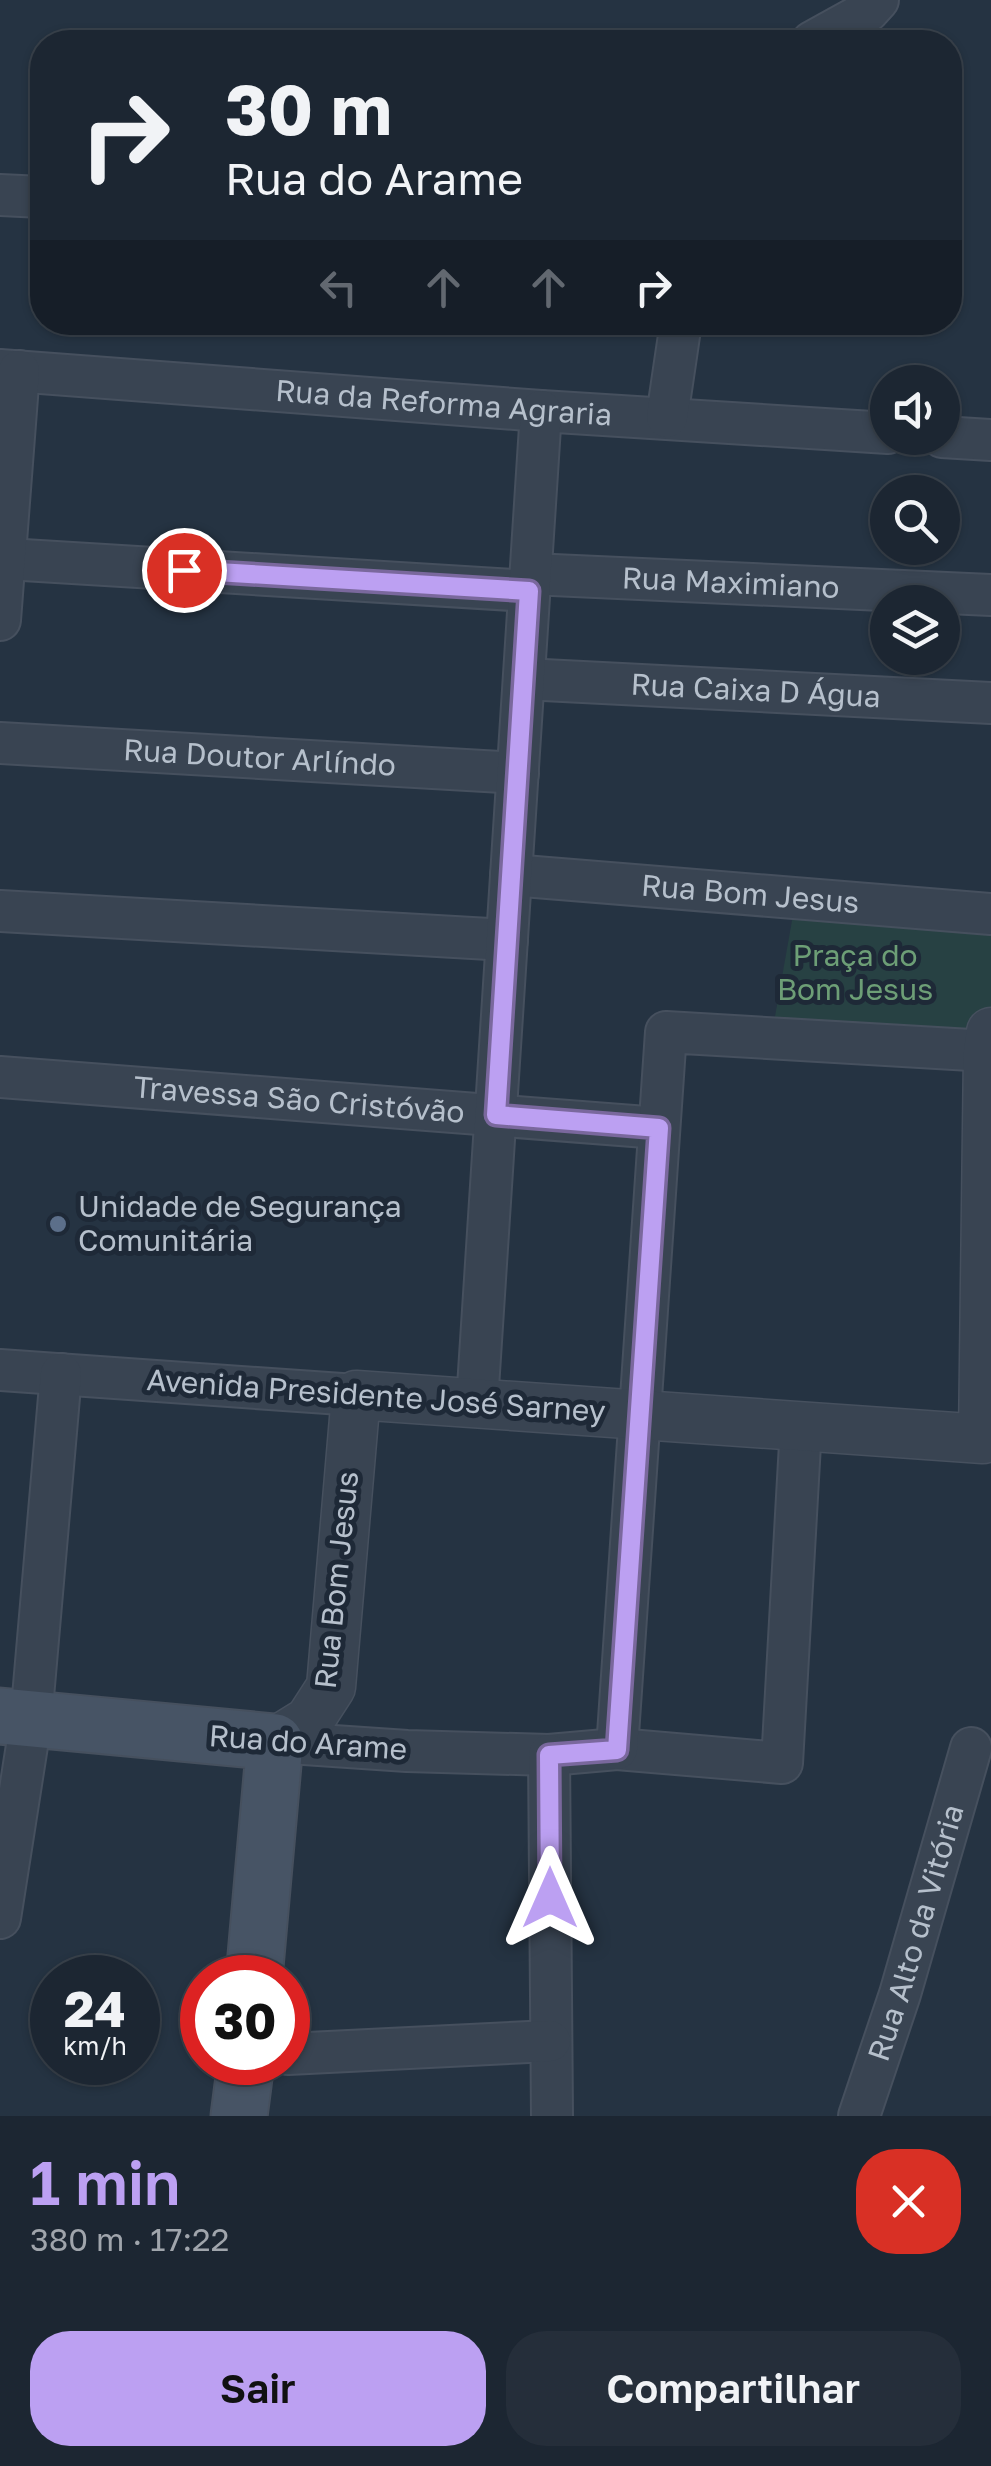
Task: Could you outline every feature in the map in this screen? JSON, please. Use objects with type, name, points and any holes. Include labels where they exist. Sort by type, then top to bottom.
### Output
[{"type":"main road","name":"Rua do Arame","points":[[16,1718],[275,1742]]},
{"type":"main road","points":[[256,1955],[275,1742]]},
{"type":"main road","points":[[239,2116],[243,2085]]},
{"type":"street","points":[[834,30],[868,11],[878,0]]},
{"type":"street","points":[[0,195],[30,196]]},
{"type":"street","points":[[667,417],[679,335]]},
{"type":"street","points":[[0,620],[7,560],[10,370]]},
{"type":"street","name":"Rua da Reforma Agraria","points":[[10,370],[870,432]]},
{"type":"street","points":[[477,1403],[541,411]]},
{"type":"street","points":[[960,438],[991,440]]},
{"type":"street","name":"Rua Maximiano","points":[[7,560],[530,583],[991,595]]},
{"type":"street","name":"Rua Caixa D Água","points":[[524,679],[991,703]]},
{"type":"street","name":"Rua Doutor Arlíndo","points":[[0,743],[518,773]]},
{"type":"street","name":"Rua Bom Jesus","points":[[511,875],[991,914]]},
{"type":"street","points":[[0,911],[507,940]]},
{"type":"street","points":[[617,1750],[666,1032],[989,1042],[987,1439]]},
{"type":"street","name":"Travessa São Cristóvão","points":[[0,1077],[659,1128]]},
{"type":"street","name":"Avenida Presidente José Sarney","points":[[0,1370],[987,1439]]},
{"type":"street","points":[[0,1918],[16,1718],[60,1374]]},
{"type":"street","name":"Rua Bom Jesus","points":[[275,1742],[310,1721],[331,1687],[356,1395]]},
{"type":"street","name":"Rua do Arame","points":[[275,1742],[549,1755],[617,1750],[782,1763],[801,1426]]},
{"type":"street","name":"Rua Alto da Vitória","points":[[860,2116],[900,1994],[971,1748]]},
{"type":"street","points":[[549,1755],[552,2116]]},
{"type":"street","points":[[310,2053],[550,2040]]},
{"type":"green space","name":"Praça do Bom Jesus","points":[[796,898],[991,914],[991,1032],[771,1039]]},
{"type":"place","name":"Unidade de Segurança Comunitária","points":[[58,1224]]},
{"type":"route","points":[[184,570],[529,591],[496,1115],[659,1128],[617,1750],[549,1755],[550,1898]]}]
